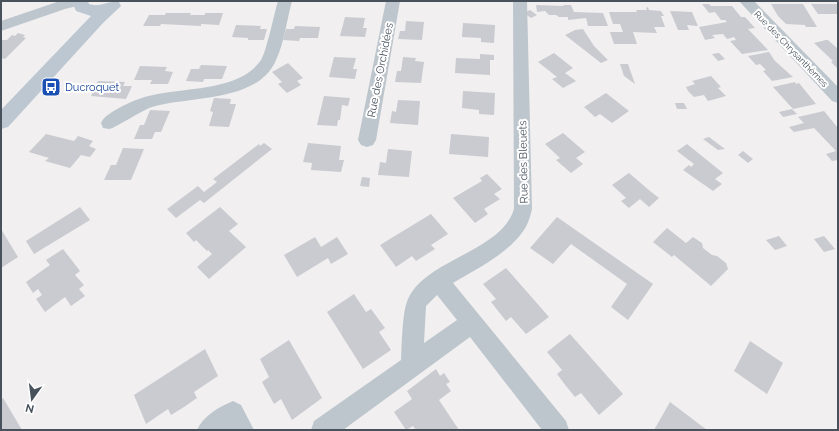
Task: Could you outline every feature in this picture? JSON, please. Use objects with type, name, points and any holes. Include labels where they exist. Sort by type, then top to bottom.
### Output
[{"type":"street","points":[[108,124],[122,114],[142,104],[237,85],[255,76],[265,67],[269,60],[285,1]]},
{"type":"street","name":"Rue des Orchidées","points":[[367,140],[393,1]]},
{"type":"street","name":"Rue des Bleuets","points":[[412,365],[416,304],[419,298],[439,281],[505,237],[515,228],[523,209],[520,1]]},
{"type":"street","name":"Rue des Chrysanthèmes","points":[[746,1],[838,97]]},
{"type":"street","points":[[50,69],[75,34],[82,20],[81,3]]},
{"type":"street","points":[[1,26],[62,5],[81,3],[97,11],[117,4]]},
{"type":"street","points":[[1,122],[97,18],[117,4]]},
{"type":"street","points":[[439,281],[557,430]]},
{"type":"street","points":[[323,430],[472,322]]},
{"type":"street","points":[[209,430],[233,413],[242,430]]},
{"type":"building","points":[[702,4],[709,4],[711,6],[732,6],[741,17],[745,17],[755,28],[748,29],[768,50],[742,54],[730,41],[736,40],[734,37],[727,39],[723,34],[712,35],[715,38],[705,40],[699,27],[727,22],[725,20],[721,20],[715,12],[709,13]]},
{"type":"building","points":[[771,4],[803,4],[817,27],[786,24],[778,16]]},
{"type":"building","points":[[811,4],[838,4],[838,14],[818,14]]},
{"type":"building","points":[[536,5],[571,5],[574,12],[603,13],[608,26],[588,26],[586,18],[568,20],[568,17],[549,15],[545,11],[537,12]]},
{"type":"building","points":[[648,7],[649,10],[661,11],[664,16],[661,16],[665,27],[654,27],[657,33],[633,32],[637,44],[614,44],[610,32],[623,32],[620,24],[613,24],[609,12],[637,12],[636,10],[647,10],[646,8]]},
{"type":"building","points":[[530,10],[537,15],[531,18],[524,13]]},
{"type":"building","points":[[670,11],[692,12],[698,26],[687,25],[689,30],[678,30]]},
{"type":"building","points":[[166,13],[191,13],[190,15],[205,15],[205,13],[223,13],[219,25],[201,24],[201,26],[161,24],[160,26],[143,26],[149,15],[165,15]]},
{"type":"building","points":[[345,17],[365,18],[363,28],[367,28],[365,37],[340,36]]},
{"type":"building","points":[[406,21],[424,22],[422,40],[398,39],[400,31],[405,31]]},
{"type":"building","points":[[463,23],[495,25],[494,43],[481,42],[481,38],[462,37]]},
{"type":"building","points":[[236,25],[261,26],[260,29],[267,29],[264,40],[248,40],[248,38],[232,37]]},
{"type":"building","points":[[295,26],[320,27],[318,38],[300,38],[299,41],[283,40],[286,29],[294,29]]},
{"type":"building","points":[[583,29],[594,46],[608,60],[601,63],[565,35],[575,30]]},
{"type":"building","points":[[18,33],[25,35],[23,37],[26,38],[5,59],[1,58],[1,40],[7,40],[12,35],[15,36]]},
{"type":"building","points":[[826,40],[838,49],[838,69],[831,62],[833,61],[814,43]]},
{"type":"building","points":[[769,52],[775,61],[793,77],[772,81],[763,71],[766,70],[760,64],[756,65],[748,56]]},
{"type":"building","points":[[554,53],[573,68],[565,73],[576,81],[563,88],[552,79],[557,77],[538,62]]},
{"type":"building","points":[[719,53],[725,59],[718,61],[712,54]]},
{"type":"building","points":[[480,54],[494,55],[494,60],[490,60],[490,75],[455,73],[456,58],[480,59]]},
{"type":"building","points":[[334,57],[356,58],[353,69],[357,69],[355,79],[329,77]]},
{"type":"building","points":[[403,57],[416,58],[415,61],[424,62],[421,83],[395,82],[397,71],[401,71]]},
{"type":"building","points":[[288,63],[303,78],[297,81],[301,85],[287,93],[278,84],[282,82],[272,72]]},
{"type":"building","points":[[620,64],[628,64],[635,84],[624,76]]},
{"type":"building","points":[[201,65],[227,66],[222,79],[204,79],[203,82],[186,81],[191,69],[199,69]]},
{"type":"building","points":[[140,66],[167,67],[165,71],[173,72],[168,84],[150,84],[152,80],[134,80]]},
{"type":"building","points":[[711,76],[721,87],[718,88],[726,96],[708,101],[704,95],[694,97],[688,91],[686,87],[695,84],[692,81]]},
{"type":"building","points":[[98,81],[125,82],[123,86],[132,86],[126,99],[91,96]]},
{"type":"building","points":[[795,82],[796,84],[799,83],[816,104],[793,109],[773,87]]},
{"type":"building","points":[[463,91],[495,93],[494,115],[479,114],[479,110],[462,108]]},
{"type":"building","points":[[606,93],[629,111],[612,123],[600,114],[595,117],[584,107]]},
{"type":"building","points":[[324,96],[350,98],[348,106],[342,105],[340,120],[338,120],[337,126],[317,125]]},
{"type":"building","points":[[214,98],[231,99],[230,104],[236,104],[229,127],[209,126],[213,112],[210,111]]},
{"type":"building","points":[[398,100],[420,101],[418,125],[390,123],[392,111],[396,112]]},
{"type":"building","points":[[675,103],[684,103],[687,109],[677,109]]},
{"type":"building","points":[[792,109],[797,114],[783,117],[779,112]]},
{"type":"building","points":[[150,110],[170,111],[161,132],[155,132],[152,139],[134,139],[140,125],[144,125]]},
{"type":"building","points":[[824,111],[838,128],[838,160],[832,161],[826,154],[836,151],[814,128],[794,132],[789,127],[804,123],[798,117]]},
{"type":"building","points":[[563,133],[585,152],[576,158],[583,164],[571,173],[556,160],[560,158],[545,144]]},
{"type":"building","points":[[46,134],[74,141],[78,136],[93,141],[89,146],[96,149],[90,157],[81,155],[70,168],[45,161],[49,158],[29,152]]},
{"type":"building","points":[[451,134],[489,137],[488,157],[449,154]]},
{"type":"building","points":[[709,137],[725,149],[718,150],[703,139]]},
{"type":"building","points":[[264,143],[272,149],[204,203],[200,200],[176,218],[167,209],[198,186],[204,192],[217,182],[213,179],[259,144],[260,146]]},
{"type":"building","points":[[308,143],[341,146],[339,160],[344,160],[341,172],[311,170],[312,163],[303,162]]},
{"type":"building","points":[[687,144],[723,173],[715,179],[722,184],[713,191],[683,170],[689,165],[691,167],[694,164],[677,151]]},
{"type":"building","points":[[123,148],[144,149],[131,180],[104,180],[111,165],[116,165]]},
{"type":"building","points":[[388,149],[412,151],[409,177],[378,175],[380,162],[386,163]]},
{"type":"building","points":[[743,151],[753,159],[748,163],[738,155]]},
{"type":"building","points":[[629,173],[659,198],[649,207],[640,199],[629,208],[621,201],[626,198],[612,185]]},
{"type":"building","points":[[487,174],[502,189],[494,194],[500,199],[484,209],[488,214],[475,223],[453,198],[482,181],[480,178]]},
{"type":"building","points":[[362,177],[370,178],[369,187],[360,186]]},
{"type":"building","points":[[80,207],[90,220],[34,254],[26,241]]},
{"type":"building","points":[[220,207],[238,224],[229,231],[246,247],[209,279],[197,267],[212,254],[196,240],[194,242],[186,233]]},
{"type":"building","points":[[431,214],[448,234],[431,245],[435,249],[416,261],[412,256],[396,267],[380,245]]},
{"type":"building","points":[[557,217],[653,284],[628,320],[611,307],[627,284],[571,244],[553,264],[530,248]]},
{"type":"building","points":[[667,228],[686,243],[693,237],[702,243],[703,248],[726,263],[728,269],[711,286],[674,255],[672,257],[653,242]]},
{"type":"building","points":[[1,229],[18,257],[1,268]]},
{"type":"building","points":[[779,236],[787,246],[775,250],[766,240]]},
{"type":"building","points":[[824,236],[835,249],[824,252],[814,239]]},
{"type":"building","points":[[315,237],[321,247],[337,237],[348,254],[331,264],[328,258],[297,277],[284,255]]},
{"type":"building","points":[[63,249],[80,271],[75,275],[84,285],[79,289],[85,296],[71,306],[65,297],[45,312],[36,299],[42,295],[38,289],[33,293],[26,282],[50,265],[46,260]]},
{"type":"building","points":[[506,268],[549,317],[526,334],[511,317],[506,321],[491,302],[496,299],[483,284]]},
{"type":"building","points":[[354,294],[366,312],[371,309],[385,328],[379,332],[391,350],[363,369],[327,312]]},
{"type":"building","points":[[570,334],[623,394],[599,415],[581,393],[575,397],[557,374],[562,370],[547,352]]},
{"type":"building","points":[[289,340],[322,398],[292,420],[281,399],[274,404],[262,382],[269,377],[260,359]]},
{"type":"building","points":[[750,341],[783,363],[767,394],[734,371]]},
{"type":"building","points":[[205,349],[218,376],[194,392],[197,398],[184,407],[171,415],[168,409],[146,424],[134,395]]},
{"type":"building","points":[[436,369],[440,376],[444,373],[450,382],[446,384],[451,391],[439,400],[459,430],[416,430],[413,426],[406,430],[394,412],[412,399],[407,391]]},
{"type":"building","points":[[3,398],[22,430],[1,430],[1,400]]},
{"type":"building","points":[[670,402],[707,430],[654,430]]},
{"type":"place","name":"Ducroquet","points":[[51,87]]}]
